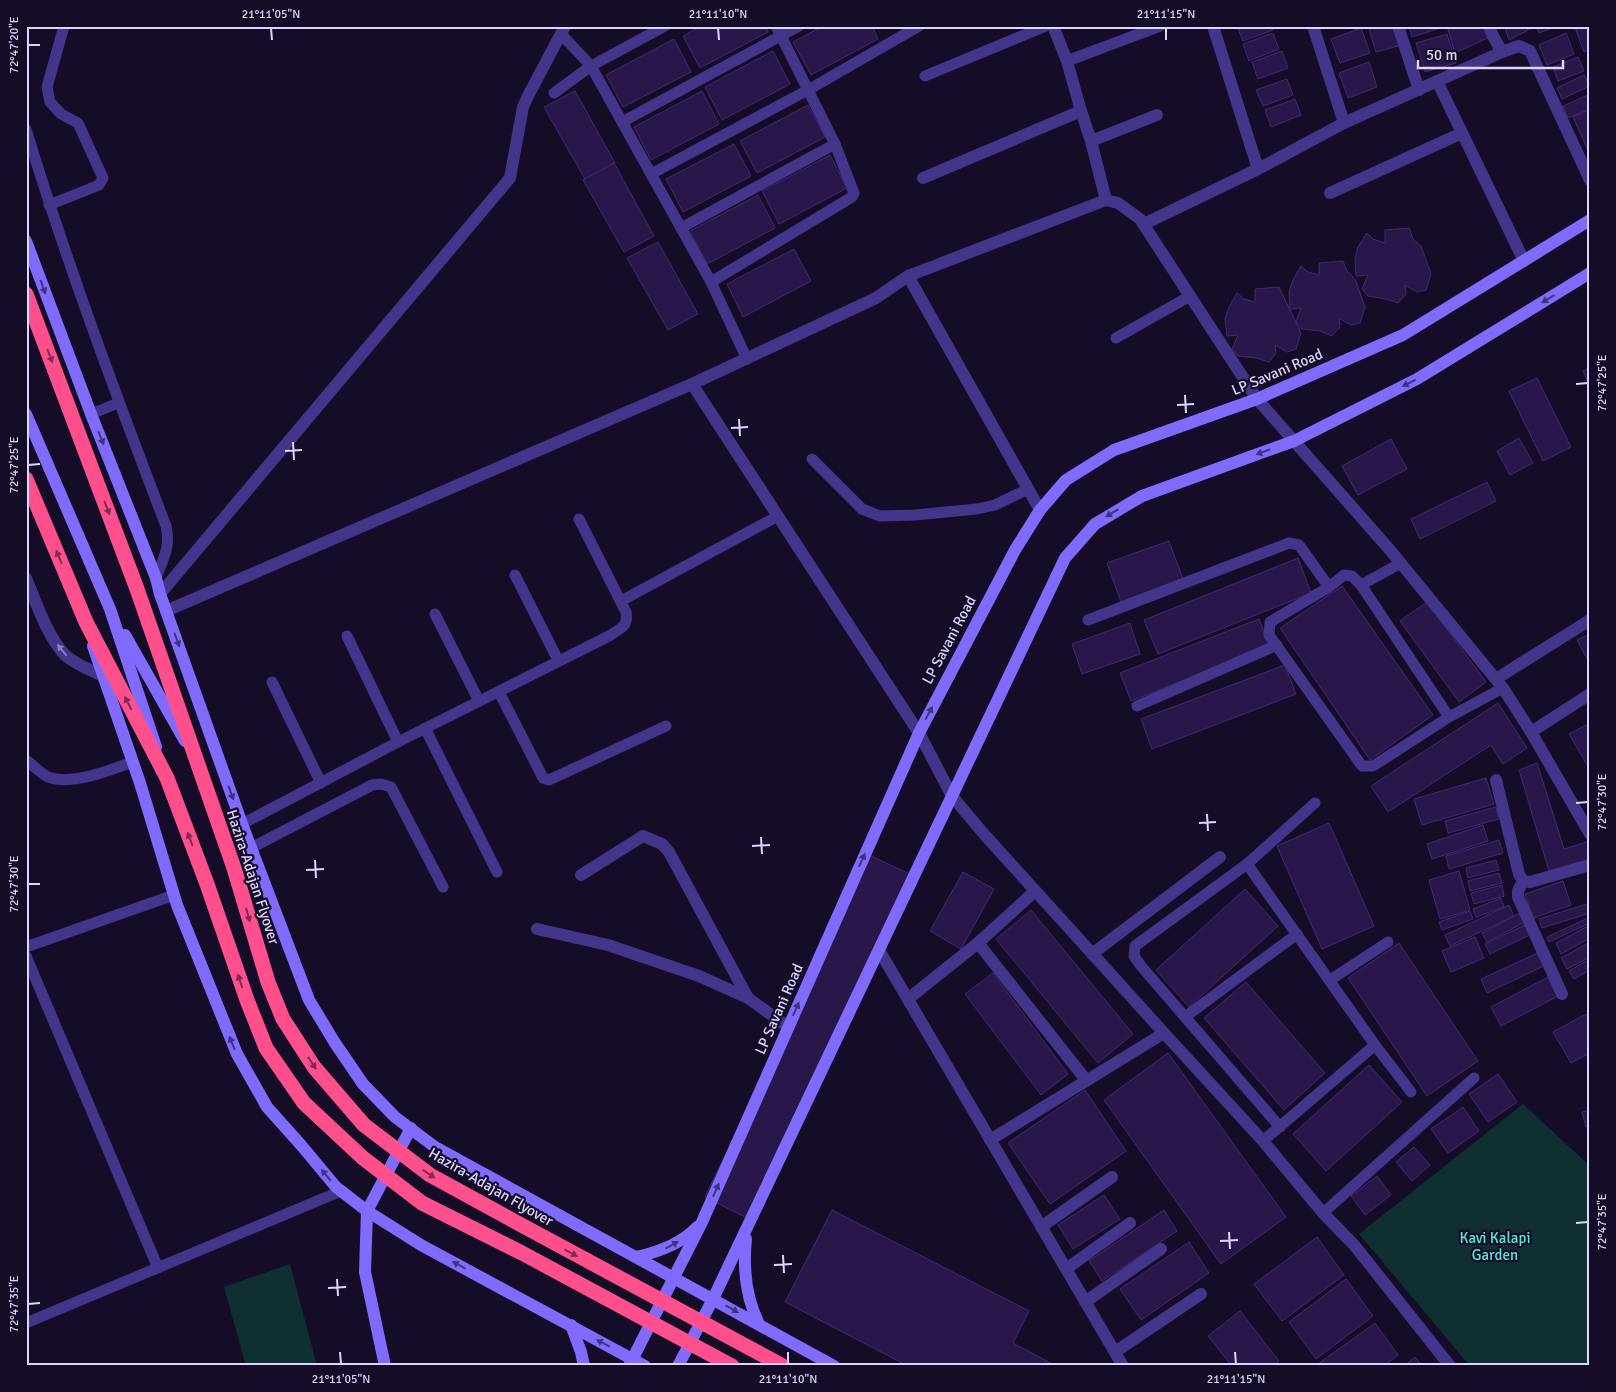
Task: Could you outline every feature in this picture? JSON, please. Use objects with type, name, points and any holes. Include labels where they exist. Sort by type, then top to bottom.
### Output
[{"type":"highway","name":"Hazira-Adajan Flyover","points":[[26,294],[138,589],[234,868],[268,982],[283,1019],[314,1067],[364,1125],[430,1175],[783,1366]]},
{"type":"highway","points":[[26,479],[86,622],[167,778],[266,1048],[304,1103],[363,1158],[422,1203],[522,1253],[732,1366]]},
{"type":"main road","name":"LP Savani Road","points":[[631,1362],[702,1222],[918,733],[1015,550],[1040,510],[1066,480],[1114,450],[1257,400],[1403,335],[1590,220]]},
{"type":"main road","points":[[26,241],[91,414],[156,578],[160,594],[242,824],[309,1000],[334,1043],[363,1084],[395,1117],[444,1151],[834,1366]]},
{"type":"main road","points":[[678,1366],[713,1299],[1065,558],[1095,524],[1142,496],[1294,441],[1416,379],[1590,273]]},
{"type":"main road","points":[[26,414],[110,609],[167,778]]},
{"type":"main road","points":[[110,609],[195,758]]},
{"type":"main road","points":[[86,622],[133,762],[174,895],[241,1062],[267,1107],[301,1144],[336,1187],[367,1211],[421,1244],[571,1326],[631,1362],[645,1366]]},
{"type":"main road","points":[[385,1366],[365,1272],[367,1211],[411,1128]]},
{"type":"main road","points":[[636,1256],[650,1254],[671,1246],[692,1232],[702,1222]]},
{"type":"main road","points":[[746,1229],[744,1254],[747,1286],[753,1312],[759,1324]]},
{"type":"main road","points":[[571,1326],[579,1344],[584,1366]]},
{"type":"street","points":[[1053,26],[1067,61],[1106,200]]},
{"type":"street","points":[[1213,26],[1258,169]]},
{"type":"street","points":[[1312,26],[1344,123]]},
{"type":"street","points":[[1398,26],[1419,90]]},
{"type":"street","points":[[1489,26],[1502,52]]},
{"type":"street","points":[[160,594],[510,178],[528,96],[563,30]]},
{"type":"street","points":[[1144,224],[1258,169],[1344,123],[1519,46],[1530,51],[1590,180]]},
{"type":"street","points":[[1437,81],[1524,261]]},
{"type":"street","points":[[923,178],[1081,112]]},
{"type":"street","points":[[1091,141],[1157,115]]},
{"type":"street","points":[[1330,193],[1462,133]]},
{"type":"street","points":[[166,611],[692,384],[876,298],[908,276],[1106,200],[1118,203],[1140,219],[1257,400],[1401,563],[1500,683],[1531,732],[1590,834]]},
{"type":"street","points":[[908,276],[1040,510]]},
{"type":"street","points":[[692,384],[918,733],[952,796],[1035,891],[1263,1141],[1323,1213],[1355,1246],[1450,1366]]},
{"type":"street","points":[[26,578],[41,615],[54,639],[66,655],[83,667],[103,676]]},
{"type":"street","points":[[1500,683],[1590,620]]},
{"type":"street","points":[[1531,732],[1590,694]]},
{"type":"street","points":[[1496,780],[1523,881],[1518,891],[1518,897],[1562,994]]},
{"type":"street","points":[[581,875],[643,836],[654,839],[662,844],[669,852],[748,998]]},
{"type":"street","points":[[1092,954],[1220,856]]},
{"type":"street","points":[[1523,881],[1530,882],[1590,865]]},
{"type":"street","points":[[908,1000],[978,943],[1035,891]]},
{"type":"street","points":[[537,929],[608,945],[699,976],[748,998],[788,1028]]},
{"type":"street","points":[[978,943],[1086,1080]]},
{"type":"street","points":[[879,950],[1123,1366]]},
{"type":"street","points":[[990,1140],[1164,1034]]},
{"type":"street","points":[[1041,1226],[1112,1177]]},
{"type":"street","points":[[1066,1269],[1130,1223]]},
{"type":"street","points":[[1085,1302],[1161,1249]]},
{"type":"street","points":[[1115,1352],[1201,1294]]},
{"type":"lane","points":[[49,205],[99,185],[103,178],[78,123],[61,114],[50,102],[47,86],[64,26]]},
{"type":"lane","points":[[554,94],[591,66],[665,26]]},
{"type":"lane","points":[[622,122],[778,31],[799,26]]},
{"type":"lane","points":[[651,174],[808,90],[919,26]]},
{"type":"lane","points":[[925,76],[1046,26]]},
{"type":"lane","points":[[1067,61],[1160,26]]},
{"type":"lane","points":[[563,30],[591,66],[682,228],[711,282],[747,359]]},
{"type":"lane","points":[[711,282],[852,197],[854,193],[835,144],[778,31]]},
{"type":"lane","points":[[26,129],[49,205],[118,403],[169,536],[169,545],[156,578]]},
{"type":"lane","points":[[682,228],[835,144]]},
{"type":"lane","points":[[1116,338],[1190,296]]},
{"type":"lane","points":[[91,414],[118,403]]},
{"type":"lane","points":[[812,459],[862,509],[880,516],[915,515],[977,509],[995,505],[1028,489]]},
{"type":"lane","points":[[621,601],[778,516]]},
{"type":"lane","points":[[242,824],[425,728],[609,636],[625,625],[626,612],[580,519]]},
{"type":"lane","points":[[1088,620],[1289,543],[1299,545],[1328,587]]},
{"type":"lane","points":[[1361,586],[1401,563]]},
{"type":"lane","points":[[1449,717],[1361,586],[1352,576],[1347,574],[1270,622],[1269,635],[1362,766],[1373,766],[1449,717],[1500,683]]},
{"type":"lane","points":[[516,575],[558,660]]},
{"type":"lane","points":[[435,614],[479,702]]},
{"type":"lane","points":[[347,636],[398,742]]},
{"type":"lane","points":[[1137,706],[1276,645]]},
{"type":"lane","points":[[272,682],[321,783]]},
{"type":"lane","points":[[499,692],[543,778],[549,780],[666,726]]},
{"type":"lane","points":[[425,728],[497,872]]},
{"type":"lane","points":[[26,760],[46,776],[61,780],[89,776],[133,762]]},
{"type":"lane","points":[[251,848],[372,785],[381,784],[391,787],[443,887]]},
{"type":"lane","points":[[1280,1127],[1141,966],[1134,956],[1135,946],[1248,864],[1315,803]]},
{"type":"lane","points":[[1248,864],[1375,1045],[1411,1092]]},
{"type":"lane","points":[[26,947],[174,895]]},
{"type":"lane","points":[[1185,1017],[1297,934]]},
{"type":"lane","points":[[1330,980],[1388,942]]},
{"type":"lane","points":[[26,956],[158,1268]]},
{"type":"lane","points":[[1263,1141],[1375,1045]]},
{"type":"lane","points":[[1323,1213],[1474,1078]]},
{"type":"lane","points":[[26,1323],[341,1191]]},
{"type":"green space","name":"Kavi Kalapi Garden","points":[[1523,1104],[1590,1166],[1590,1366],[1470,1366],[1359,1234]]},
{"type":"green space","points":[[290,1264],[317,1366],[246,1366],[224,1287]]},
{"type":"building","points":[[701,26],[765,26],[768,32],[700,68],[683,36]]},
{"type":"building","points":[[823,26],[872,26],[878,39],[811,75],[793,42]]},
{"type":"building","points":[[1237,26],[1271,26],[1273,30],[1243,41]]},
{"type":"building","points":[[1368,26],[1397,26],[1402,45],[1376,52]]},
{"type":"building","points":[[1409,26],[1443,26],[1443,27],[1412,37]]},
{"type":"building","points":[[1447,26],[1484,26],[1488,38],[1455,53]]},
{"type":"building","points":[[1504,26],[1534,26],[1534,27],[1509,40]]},
{"type":"building","points":[[1536,26],[1558,26],[1539,33]]},
{"type":"building","points":[[1590,26],[1590,49],[1584,52],[1575,27]]},
{"type":"building","points":[[1361,28],[1370,53],[1340,63],[1331,39]]},
{"type":"building","points":[[1273,33],[1279,49],[1249,61],[1243,44]]},
{"type":"building","points":[[1566,33],[1574,54],[1547,65],[1539,45]]},
{"type":"building","points":[[1447,34],[1456,63],[1425,72],[1416,43]]},
{"type":"building","points":[[674,39],[691,72],[623,107],[606,75]]},
{"type":"building","points":[[773,51],[790,84],[722,120],[705,87]]},
{"type":"building","points":[[1282,51],[1288,68],[1258,79],[1252,62]]},
{"type":"building","points":[[1578,57],[1584,71],[1558,81],[1553,67]]},
{"type":"building","points":[[1369,62],[1377,87],[1348,98],[1339,73]]},
{"type":"building","points":[[1584,75],[1590,86],[1562,99],[1557,88]]},
{"type":"building","points":[[1287,79],[1293,95],[1263,106],[1256,90]]},
{"type":"building","points":[[575,91],[615,163],[585,179],[544,107]]},
{"type":"building","points":[[702,91],[719,124],[651,160],[634,127]]},
{"type":"building","points":[[1590,94],[1590,109],[1568,118],[1563,106]]},
{"type":"building","points":[[1295,99],[1301,115],[1271,127],[1265,110]]},
{"type":"building","points":[[808,105],[825,137],[757,173],[740,141]]},
{"type":"building","points":[[1590,109],[1590,155],[1573,117]]},
{"type":"building","points":[[734,144],[751,176],[683,212],[666,179]]},
{"type":"building","points":[[830,155],[847,188],[779,224],[762,191]]},
{"type":"building","points":[[614,163],[654,236],[624,252],[583,180]]},
{"type":"building","points":[[758,195],[775,228],[707,264],[690,231]]},
{"type":"building","points":[[1409,228],[1413,239],[1421,246],[1431,274],[1426,290],[1417,292],[1405,285],[1406,294],[1398,303],[1368,296],[1362,289],[1368,275],[1356,276],[1355,259],[1358,247],[1367,233],[1373,239],[1385,243],[1385,230]]},
{"type":"building","points":[[658,242],[698,314],[668,330],[627,258]]},
{"type":"building","points":[[794,249],[811,281],[743,317],[727,284]]},
{"type":"building","points":[[1343,261],[1347,271],[1355,279],[1365,307],[1360,323],[1351,325],[1339,318],[1340,327],[1332,336],[1320,331],[1302,329],[1296,322],[1301,308],[1290,309],[1289,292],[1301,266],[1308,272],[1319,275],[1319,263]]},
{"type":"building","points":[[1279,287],[1301,333],[1296,349],[1287,352],[1275,345],[1276,353],[1269,362],[1238,356],[1232,349],[1238,335],[1227,336],[1225,319],[1237,293],[1244,299],[1255,302],[1255,289]]},
{"type":"building","points":[[1590,367],[1590,386],[1583,371]]},
{"type":"building","points":[[1537,378],[1571,447],[1543,461],[1509,391]]},
{"type":"building","points":[[1519,438],[1533,463],[1510,475],[1497,451]]},
{"type":"building","points":[[1391,439],[1407,469],[1358,495],[1342,466]]},
{"type":"building","points":[[1487,482],[1496,501],[1420,539],[1411,519]]},
{"type":"building","points":[[1169,541],[1183,579],[1121,602],[1107,563]]},
{"type":"building","points":[[1298,558],[1311,593],[1158,654],[1144,620]]},
{"type":"building","points":[[1342,586],[1433,715],[1370,760],[1280,628]]},
{"type":"building","points":[[1427,602],[1486,682],[1459,702],[1400,621]]},
{"type":"building","points":[[1259,619],[1270,646],[1131,701],[1120,673]]},
{"type":"building","points":[[1130,623],[1140,654],[1082,674],[1072,644]]},
{"type":"building","points":[[1590,634],[1590,664],[1577,640]]},
{"type":"building","points":[[1285,665],[1296,694],[1152,749],[1141,719]]},
{"type":"building","points":[[1498,703],[1527,748],[1503,764],[1491,745],[1388,812],[1371,786]]},
{"type":"building","points":[[1590,723],[1590,770],[1569,734]]},
{"type":"building","points":[[1537,763],[1564,849],[1587,842],[1590,859],[1549,871],[1519,770]]},
{"type":"building","points":[[1486,778],[1494,804],[1422,825],[1414,799]]},
{"type":"building","points":[[1496,807],[1499,819],[1448,833],[1445,821]]},
{"type":"building","points":[[1329,823],[1374,926],[1322,949],[1277,846]]},
{"type":"building","points":[[1483,825],[1488,841],[1432,859],[1427,844]]},
{"type":"building","points":[[1499,840],[1503,853],[1449,869],[1446,856]]},
{"type":"building","points":[[869,855],[912,875],[747,1218],[705,1197]]},
{"type":"building","points":[[1496,860],[1499,870],[1468,878],[1466,868]]},
{"type":"building","points":[[1459,871],[1470,910],[1440,919],[1429,880]]},
{"type":"building","points":[[963,872],[994,889],[961,949],[930,931]]},
{"type":"building","points":[[1499,873],[1502,883],[1470,891],[1468,881]]},
{"type":"building","points":[[1563,881],[1571,905],[1533,918],[1525,894]]},
{"type":"building","points":[[1502,885],[1504,896],[1474,904],[1471,893]]},
{"type":"building","points":[[1245,889],[1278,926],[1189,1007],[1156,970]]},
{"type":"building","points":[[1501,898],[1504,907],[1476,917],[1473,909]]},
{"type":"building","points":[[1590,903],[1590,913],[1542,928],[1539,919]]},
{"type":"building","points":[[1509,905],[1514,916],[1450,946],[1445,935]]},
{"type":"building","points":[[1031,910],[1133,1034],[1098,1063],[996,939]]},
{"type":"building","points":[[1470,911],[1473,919],[1442,930],[1439,922]]},
{"type":"building","points":[[1522,912],[1527,921],[1487,942],[1482,933]]},
{"type":"building","points":[[1590,917],[1590,923],[1549,942],[1547,937]]},
{"type":"building","points":[[1527,924],[1532,934],[1490,954],[1485,944]]},
{"type":"building","points":[[1590,925],[1590,938],[1561,954],[1556,943]]},
{"type":"building","points":[[1475,937],[1484,958],[1451,972],[1442,951]]},
{"type":"building","points":[[1590,942],[1590,957],[1567,969],[1561,958]]},
{"type":"building","points":[[1399,943],[1478,1061],[1427,1096],[1348,978]]},
{"type":"building","points":[[1542,951],[1548,964],[1487,993],[1481,979]]},
{"type":"building","points":[[1590,959],[1590,970],[1574,979],[1569,971]]},
{"type":"building","points":[[993,973],[1068,1074],[1041,1095],[965,994]]},
{"type":"building","points":[[1550,976],[1560,995],[1501,1026],[1491,1007]]},
{"type":"building","points":[[1246,982],[1325,1073],[1284,1110],[1204,1018]]},
{"type":"building","points":[[1586,1014],[1590,1021],[1590,1053],[1571,1063],[1553,1032]]},
{"type":"building","points":[[1168,1053],[1286,1217],[1221,1264],[1104,1100]]},
{"type":"building","points":[[1369,1065],[1402,1102],[1326,1171],[1293,1134]]},
{"type":"building","points":[[1498,1074],[1517,1102],[1488,1122],[1469,1094]]},
{"type":"building","points":[[1085,1090],[1126,1151],[1050,1204],[1008,1143]]},
{"type":"building","points":[[1463,1107],[1479,1131],[1448,1153],[1431,1129]]},
{"type":"building","points":[[1590,1110],[1590,1126],[1586,1127],[1582,1112]]},
{"type":"building","points":[[1414,1147],[1430,1165],[1412,1181],[1396,1162]]},
{"type":"building","points":[[1377,1176],[1391,1195],[1365,1215],[1351,1196]]},
{"type":"building","points":[[1104,1195],[1120,1219],[1073,1249],[1058,1225]]},
{"type":"building","points":[[832,1210],[1029,1311],[1013,1343],[1056,1366],[908,1366],[785,1302]]},
{"type":"building","points":[[1164,1210],[1177,1231],[1102,1281],[1089,1261]]},
{"type":"building","points":[[1317,1237],[1344,1275],[1282,1321],[1254,1284]]},
{"type":"building","points":[[1189,1242],[1209,1273],[1141,1320],[1120,1289]]},
{"type":"building","points":[[1346,1279],[1373,1316],[1316,1359],[1289,1322]]},
{"type":"building","points":[[1240,1311],[1279,1361],[1273,1366],[1232,1366],[1208,1336]]},
{"type":"building","points":[[1375,1323],[1398,1355],[1384,1366],[1320,1366],[1318,1364]]},
{"type":"building","points":[[1415,1357],[1422,1366],[1404,1366]]}]
